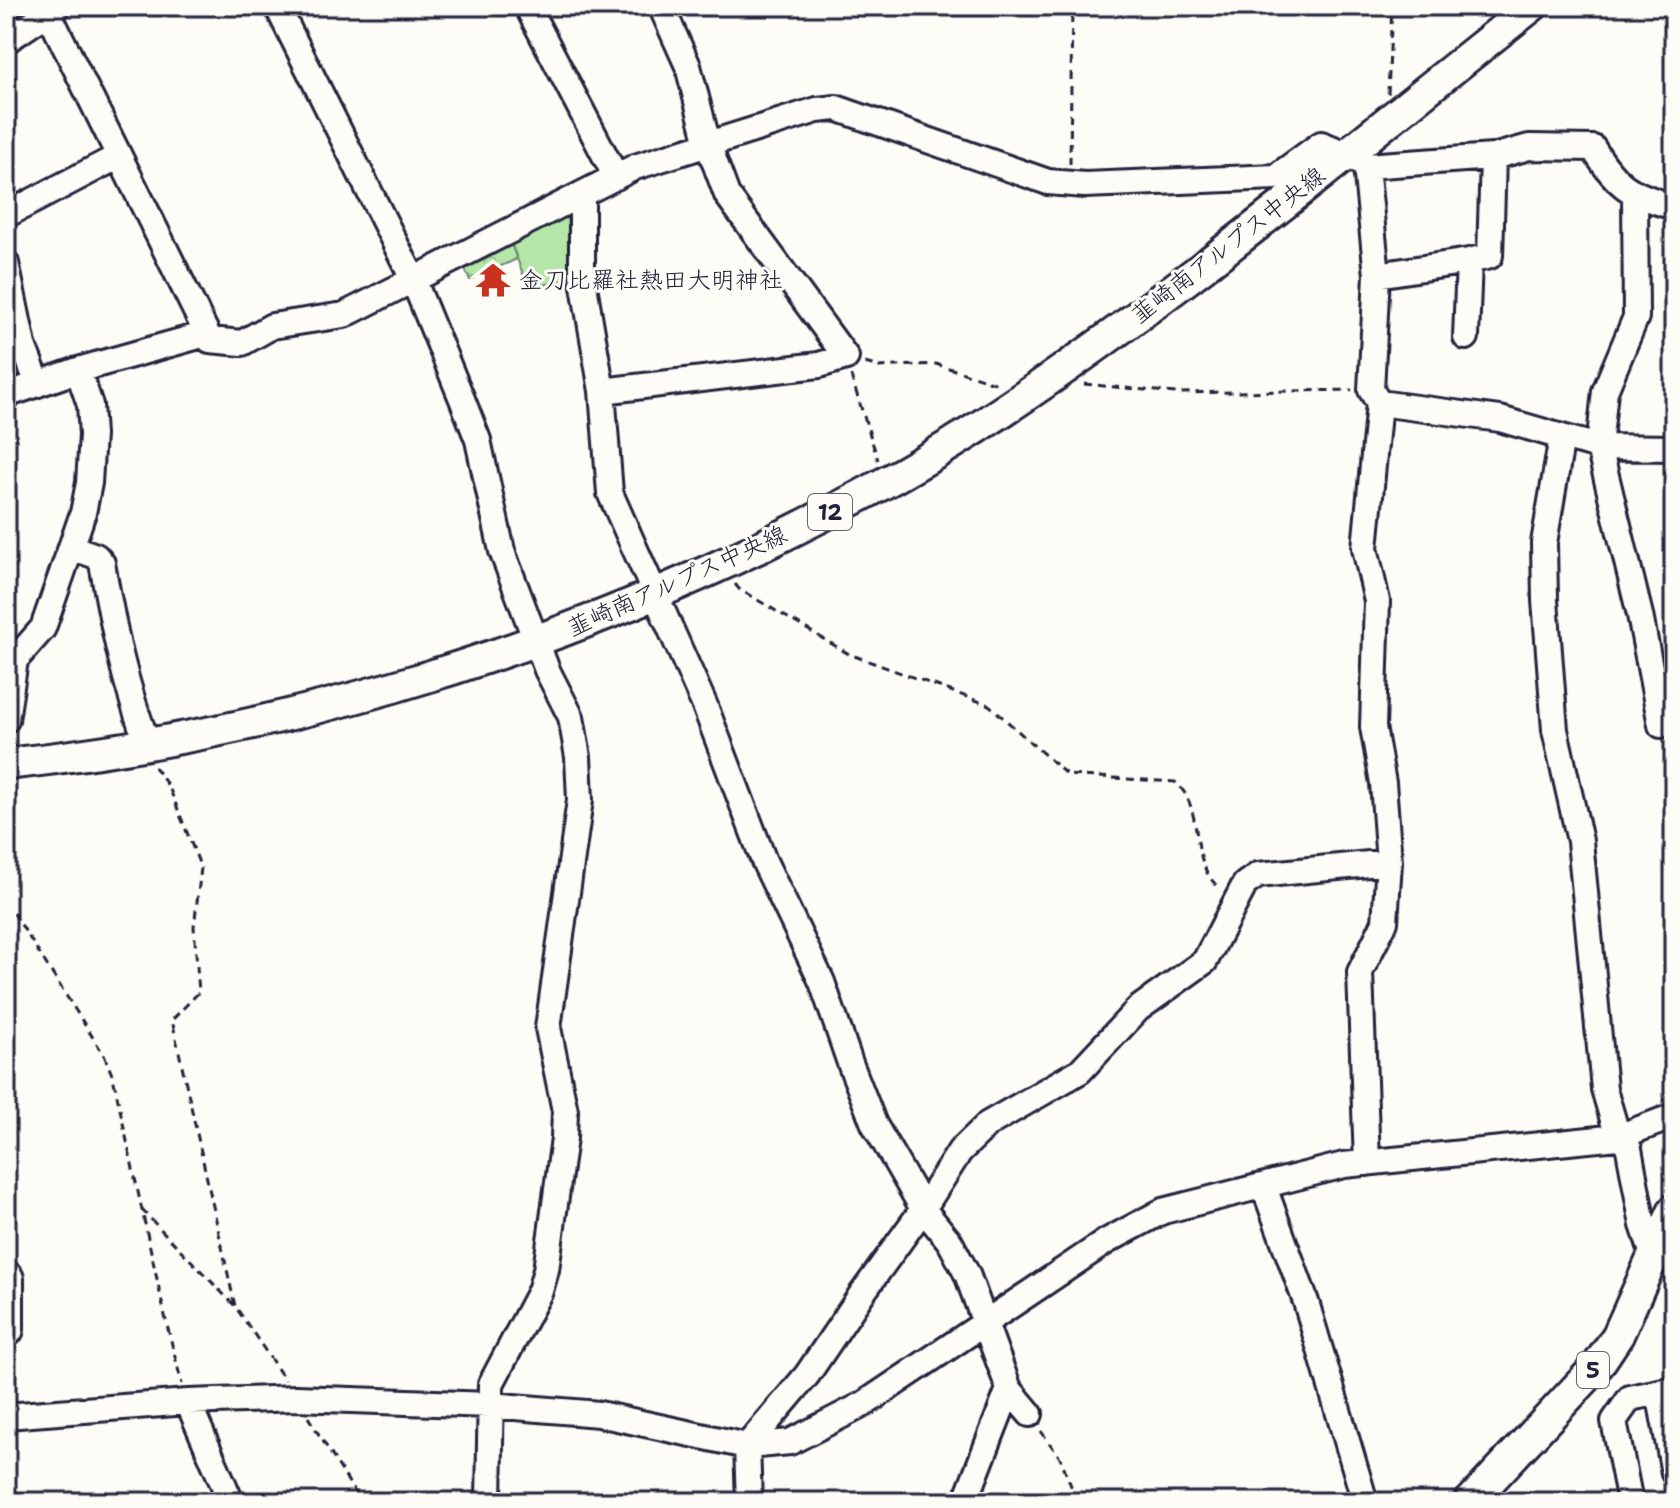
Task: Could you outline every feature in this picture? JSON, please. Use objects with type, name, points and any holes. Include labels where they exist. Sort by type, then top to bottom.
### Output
[{"type":"highway","points":[[6,1279],[6,1329]]},
{"type":"main road","name":"韮崎南アルプス中央線","points":[[6,764],[148,744],[263,721],[396,687],[536,642],[720,566],[888,481],[1065,370],[1356,160],[1397,113],[1532,6]]},
{"type":"main road","name":"5","points":[[1470,1502],[1598,1365],[1618,1335],[1674,1210]]},
{"type":"street","points":[[277,6],[413,279],[478,440],[502,551],[547,670],[571,717],[578,757],[580,800],[548,1028],[565,1111],[564,1138],[546,1270],[540,1291],[491,1384],[489,1502]]},
{"type":"street","points":[[527,6],[616,177]]},
{"type":"street","points":[[602,391],[819,365],[846,357],[727,195],[708,144],[688,66],[661,6]]},
{"type":"street","points":[[6,38],[53,9],[119,156],[210,340],[242,343],[272,326],[344,315],[635,167],[817,110],[836,108],[1048,182],[1070,184],[1276,177],[1321,144],[1356,160],[1493,157],[1529,147],[1593,148],[1610,175],[1635,195],[1674,207]]},
{"type":"street","points":[[6,215],[119,156]]},
{"type":"street","points":[[1377,275],[1490,256],[1493,157]]},
{"type":"street","points":[[1356,160],[1377,275],[1375,397],[1365,548],[1377,601],[1373,727],[1383,783],[1389,862],[1385,922],[1360,972],[1367,1163]]},
{"type":"street","points":[[582,195],[582,274],[602,391],[610,493],[705,706],[764,861],[822,982],[874,1124],[923,1209],[950,1242],[967,1274],[1009,1389],[1030,1414]]},
{"type":"street","points":[[1635,195],[1636,317],[1605,391],[1599,447],[1640,615],[1661,725]]},
{"type":"street","points":[[1466,337],[1469,261]]},
{"type":"street","points":[[6,263],[23,345],[38,384]]},
{"type":"street","points":[[6,395],[78,370],[206,334]]},
{"type":"street","points":[[6,720],[15,660],[43,628],[83,513],[89,483],[92,435],[90,405],[78,370]]},
{"type":"street","points":[[1375,397],[1500,419],[1599,447],[1674,448]]},
{"type":"street","points":[[1562,437],[1544,543],[1555,730],[1580,841],[1604,1089],[1620,1136],[1629,1149],[1643,1225],[1654,1258]]},
{"type":"street","points":[[71,547],[96,556],[102,563],[119,653],[133,707],[148,744]]},
{"type":"street","points":[[749,1502],[747,1446],[807,1375],[960,1151],[988,1124],[1080,1071],[1138,1009],[1205,961],[1245,884],[1258,875],[1389,862]]},
{"type":"street","points":[[6,1416],[188,1402],[296,1398],[490,1405],[599,1414],[747,1446],[790,1442],[864,1404],[1107,1241],[1163,1211],[1344,1165],[1620,1136],[1674,1116]]},
{"type":"street","points":[[1264,1187],[1306,1302],[1365,1502]]},
{"type":"street","points":[[965,1502],[1009,1389]]},
{"type":"street","points":[[1630,1502],[1614,1421],[1630,1398],[1666,1391],[1674,1473]]},
{"type":"street","points":[[188,1402],[231,1502]]},
{"type":"path","points":[[1070,184],[1072,6]]},
{"type":"path","points":[[1392,6],[1387,99],[1397,113]]},
{"type":"path","points":[[846,357],[879,367],[936,364],[1005,386]]},
{"type":"path","points":[[846,357],[862,416],[888,481]]},
{"type":"path","points":[[1065,370],[1078,383],[1096,387],[1176,393],[1375,397]]},
{"type":"path","points":[[720,566],[739,589],[849,654],[989,705],[1067,775],[1175,782],[1186,791],[1207,876],[1237,900]]},
{"type":"path","points":[[141,1209],[235,1306],[172,1020],[199,992],[194,927],[201,868],[169,787],[154,766],[148,744]]},
{"type":"path","points":[[6,901],[104,1055],[113,1077],[177,1368],[188,1402]]},
{"type":"path","points":[[1030,1414],[1061,1459],[1077,1502]]},
{"type":"green space","points":[[566,212],[576,277],[529,289],[508,236]]},
{"type":"green space","points":[[508,236],[517,259],[470,280],[460,259]]},
{"type":"place","name":"金刀比羅社熱田大明神社","points":[[493,280]]}]
